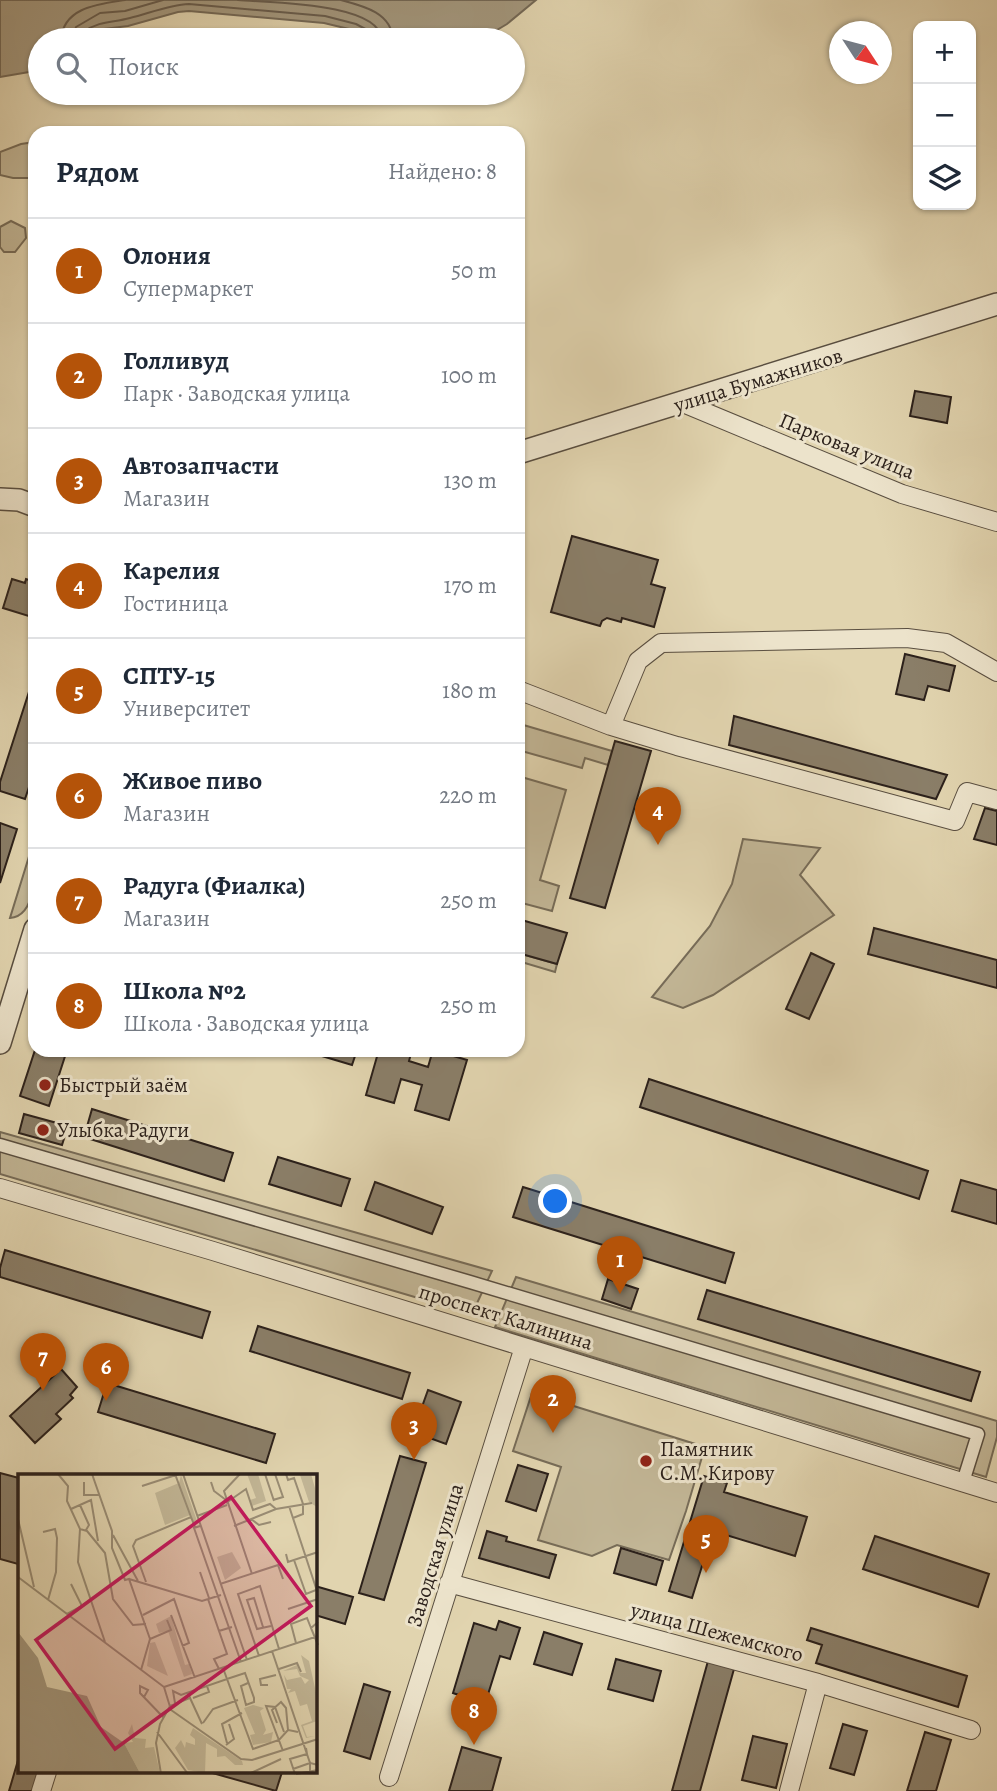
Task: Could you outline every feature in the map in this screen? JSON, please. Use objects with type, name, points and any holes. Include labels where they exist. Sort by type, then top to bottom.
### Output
[{"type":"street","name":"улица Бумажников","points":[[525,451],[997,304]]},
{"type":"street","name":"Парковая улица","points":[[683,403],[902,494],[997,523]]},
{"type":"street","points":[[0,499],[28,503]]},
{"type":"street","points":[[611,726],[638,661],[661,643],[907,638],[946,643],[997,672]]},
{"type":"street","points":[[525,693],[611,726],[691,750],[955,821],[967,792],[997,800]]},
{"type":"street","points":[[0,1043],[28,952]]},
{"type":"street","points":[[0,1145],[978,1434],[963,1482]]},
{"type":"street","name":"проспект Калинина","points":[[0,1188],[997,1493]]},
{"type":"street","name":"Заводская улица","points":[[389,1777],[524,1347]]},
{"type":"street","name":"улица Шежемского","points":[[449,1583],[818,1683],[971,1730]]},
{"type":"street","points":[[789,1791],[818,1683]]},
{"type":"street","points":[[41,1791],[46,1774]]},
{"type":"shaded area","points":[[28,143],[28,178],[0,175],[0,152]]},
{"type":"shaded area","points":[[11,221],[25,228],[26,238],[15,252],[4,252],[0,247],[0,227]]},
{"type":"shaded area","points":[[525,725],[612,751],[608,765],[585,758],[582,768],[525,752]]},
{"type":"shaded area","points":[[525,778],[566,790],[540,880],[559,886],[552,911],[525,904]]},
{"type":"shaded area","points":[[743,839],[820,848],[800,875],[834,915],[713,995],[683,1008],[652,997],[710,926],[732,884]]},
{"type":"shaded area","points":[[28,860],[28,904],[20,915],[10,918]]},
{"type":"shaded area","points":[[525,955],[557,964],[555,972],[525,963]]},
{"type":"shaded area","points":[[0,1132],[492,1271],[472,1314],[0,1174]]},
{"type":"shaded area","points":[[516,1277],[997,1421],[997,1437],[986,1477],[495,1327]]},
{"type":"shaded area","points":[[532,1393],[705,1447],[669,1560],[617,1545],[592,1556],[538,1540],[561,1467],[513,1451]]},
{"type":"water","points":[[0,0],[536,0],[500,28],[345,28],[324,23],[189,11],[112,28],[28,28],[28,72],[0,77]]},
{"type":"building","points":[[915,391],[951,397],[947,423],[910,416]]},
{"type":"building","points":[[572,536],[658,560],[651,584],[665,588],[654,627],[622,618],[621,622],[607,618],[600,626],[551,612]]},
{"type":"building","points":[[12,579],[25,583],[28,580],[28,616],[3,608]]},
{"type":"building","points":[[905,654],[955,666],[949,691],[928,686],[924,700],[896,694]]},
{"type":"building","points":[[28,695],[28,790],[25,799],[0,791],[0,782]]},
{"type":"building","points":[[734,716],[947,775],[936,799],[729,745]]},
{"type":"building","points":[[615,741],[651,751],[605,908],[570,898]]},
{"type":"building","points":[[985,808],[997,811],[997,845],[974,839]]},
{"type":"building","points":[[0,823],[17,829],[0,883]]},
{"type":"building","points":[[525,921],[567,933],[557,964],[525,955]]},
{"type":"building","points":[[874,928],[997,960],[997,988],[868,954]]},
{"type":"building","points":[[811,953],[834,964],[809,1019],[786,1009]]},
{"type":"building","points":[[33,1057],[65,1057],[49,1106],[20,1096]]},
{"type":"building","points":[[325,1057],[355,1057],[352,1065]]},
{"type":"building","points":[[377,1057],[410,1057],[409,1061],[428,1067],[431,1057],[457,1057],[467,1060],[449,1120],[415,1110],[422,1085],[401,1079],[394,1103],[366,1095]]},
{"type":"building","points":[[649,1079],[928,1171],[919,1199],[640,1107]]},
{"type":"building","points":[[92,1109],[233,1153],[224,1181],[84,1137]]},
{"type":"building","name":"Улыбка Радуги","points":[[24,1114],[68,1126],[62,1145],[19,1133]]},
{"type":"building","points":[[278,1157],[350,1179],[341,1206],[269,1184]]},
{"type":"building","points":[[961,1180],[997,1190],[997,1224],[952,1211]]},
{"type":"building","points":[[375,1182],[443,1207],[432,1234],[365,1210]]},
{"type":"building","points":[[523,1187],[734,1253],[725,1283],[513,1217]]},
{"type":"building","points":[[5,1250],[210,1312],[202,1338],[0,1277]]},
{"type":"building","points":[[608,1279],[638,1289],[631,1309],[602,1299]]},
{"type":"building","points":[[707,1290],[980,1372],[971,1401],[698,1319]]},
{"type":"building","points":[[258,1326],[410,1373],[402,1399],[250,1351]]},
{"type":"building","points":[[61,1369],[77,1387],[70,1395],[73,1398],[56,1414],[61,1419],[35,1443],[10,1416]]},
{"type":"building","points":[[107,1383],[275,1434],[266,1463],[98,1412]]},
{"type":"building","points":[[428,1390],[461,1402],[446,1444],[413,1432]]},
{"type":"building","points":[[400,1456],[426,1463],[384,1600],[359,1593]]},
{"type":"building","points":[[518,1465],[548,1474],[536,1511],[506,1501]]},
{"type":"building","points":[[0,1473],[18,1478],[18,1564],[0,1559]]},
{"type":"building","points":[[704,1476],[727,1483],[724,1492],[807,1517],[795,1556],[713,1531],[692,1598],[669,1591]]},
{"type":"building","points":[[487,1531],[507,1537],[506,1541],[556,1555],[549,1578],[479,1558]]},
{"type":"building","points":[[875,1536],[989,1574],[978,1607],[863,1569]]},
{"type":"building","points":[[621,1548],[663,1561],[656,1585],[614,1573]]},
{"type":"building","points":[[317,1587],[353,1597],[345,1624],[317,1616]]},
{"type":"building","points":[[499,1621],[520,1628],[510,1659],[500,1656],[485,1704],[453,1693],[474,1623],[496,1630]]},
{"type":"building","points":[[811,1628],[967,1676],[958,1707],[816,1663],[822,1645],[807,1640]]},
{"type":"building","points":[[544,1632],[582,1644],[572,1675],[534,1664]]},
{"type":"building","points":[[616,1659],[661,1671],[653,1701],[608,1689]]},
{"type":"building","points":[[708,1661],[734,1669],[700,1791],[672,1791]]},
{"type":"building","points":[[364,1684],[390,1692],[370,1759],[344,1751]]},
{"type":"building","points":[[843,1724],[867,1731],[854,1775],[830,1768]]},
{"type":"building","points":[[925,1732],[951,1740],[936,1791],[907,1791]]},
{"type":"building","points":[[753,1736],[787,1744],[776,1788],[742,1780]]},
{"type":"building","points":[[462,1747],[501,1758],[492,1791],[449,1791]]},
{"type":"building","points":[[18,1760],[18,1774],[42,1774],[37,1791],[9,1791]]},
{"type":"building","points":[[216,1774],[281,1774],[276,1791]]},
{"type":"place","name":"Карелия","points":[[658,845]]},
{"type":"place","name":"Быстрый заём","points":[[45,1085]]},
{"type":"place","name":"Улыбка Радуги","points":[[43,1130]]},
{"type":"place","name":"Олония","points":[[620,1294]]},
{"type":"place","name":"Радуга (Фиалка)","points":[[43,1391]]},
{"type":"place","name":"Живое пиво","points":[[106,1401]]},
{"type":"place","name":"Голливуд","points":[[553,1433]]},
{"type":"place","name":"Автозапчасти","points":[[414,1460]]},
{"type":"place","name":"Памятник С.М. Кирову","points":[[646,1461]]},
{"type":"place","name":"СПТУ-15","points":[[706,1573]]},
{"type":"place","name":"Школа №2","points":[[474,1745]]}]
